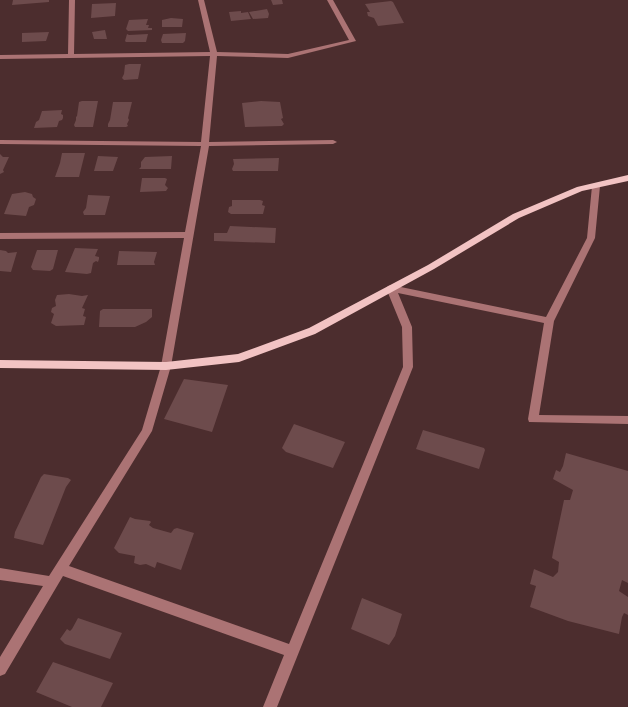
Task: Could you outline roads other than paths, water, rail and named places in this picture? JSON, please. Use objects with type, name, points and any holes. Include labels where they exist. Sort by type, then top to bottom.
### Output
[{"type":"main road","points":[[0,364],[166,366],[239,358],[312,330],[431,266],[516,216],[580,190],[628,178]]},
{"type":"street","points":[[71,56],[72,0]]},
{"type":"street","points":[[0,669],[60,569],[147,430],[166,366],[204,144],[214,54],[201,0]]},
{"type":"street","points":[[0,57],[214,54],[288,56],[353,41],[330,0]]},
{"type":"street","points":[[0,142],[204,144],[333,142]]},
{"type":"street","points":[[596,186],[591,238],[549,320],[533,419],[628,420]]},
{"type":"street","points":[[0,236],[189,235]]},
{"type":"street","points":[[391,288],[549,320]]},
{"type":"street","points":[[270,707],[291,651],[408,367],[407,327],[391,288]]},
{"type":"street","points":[[60,569],[291,651]]},
{"type":"street","points":[[0,574],[53,582]]}]
